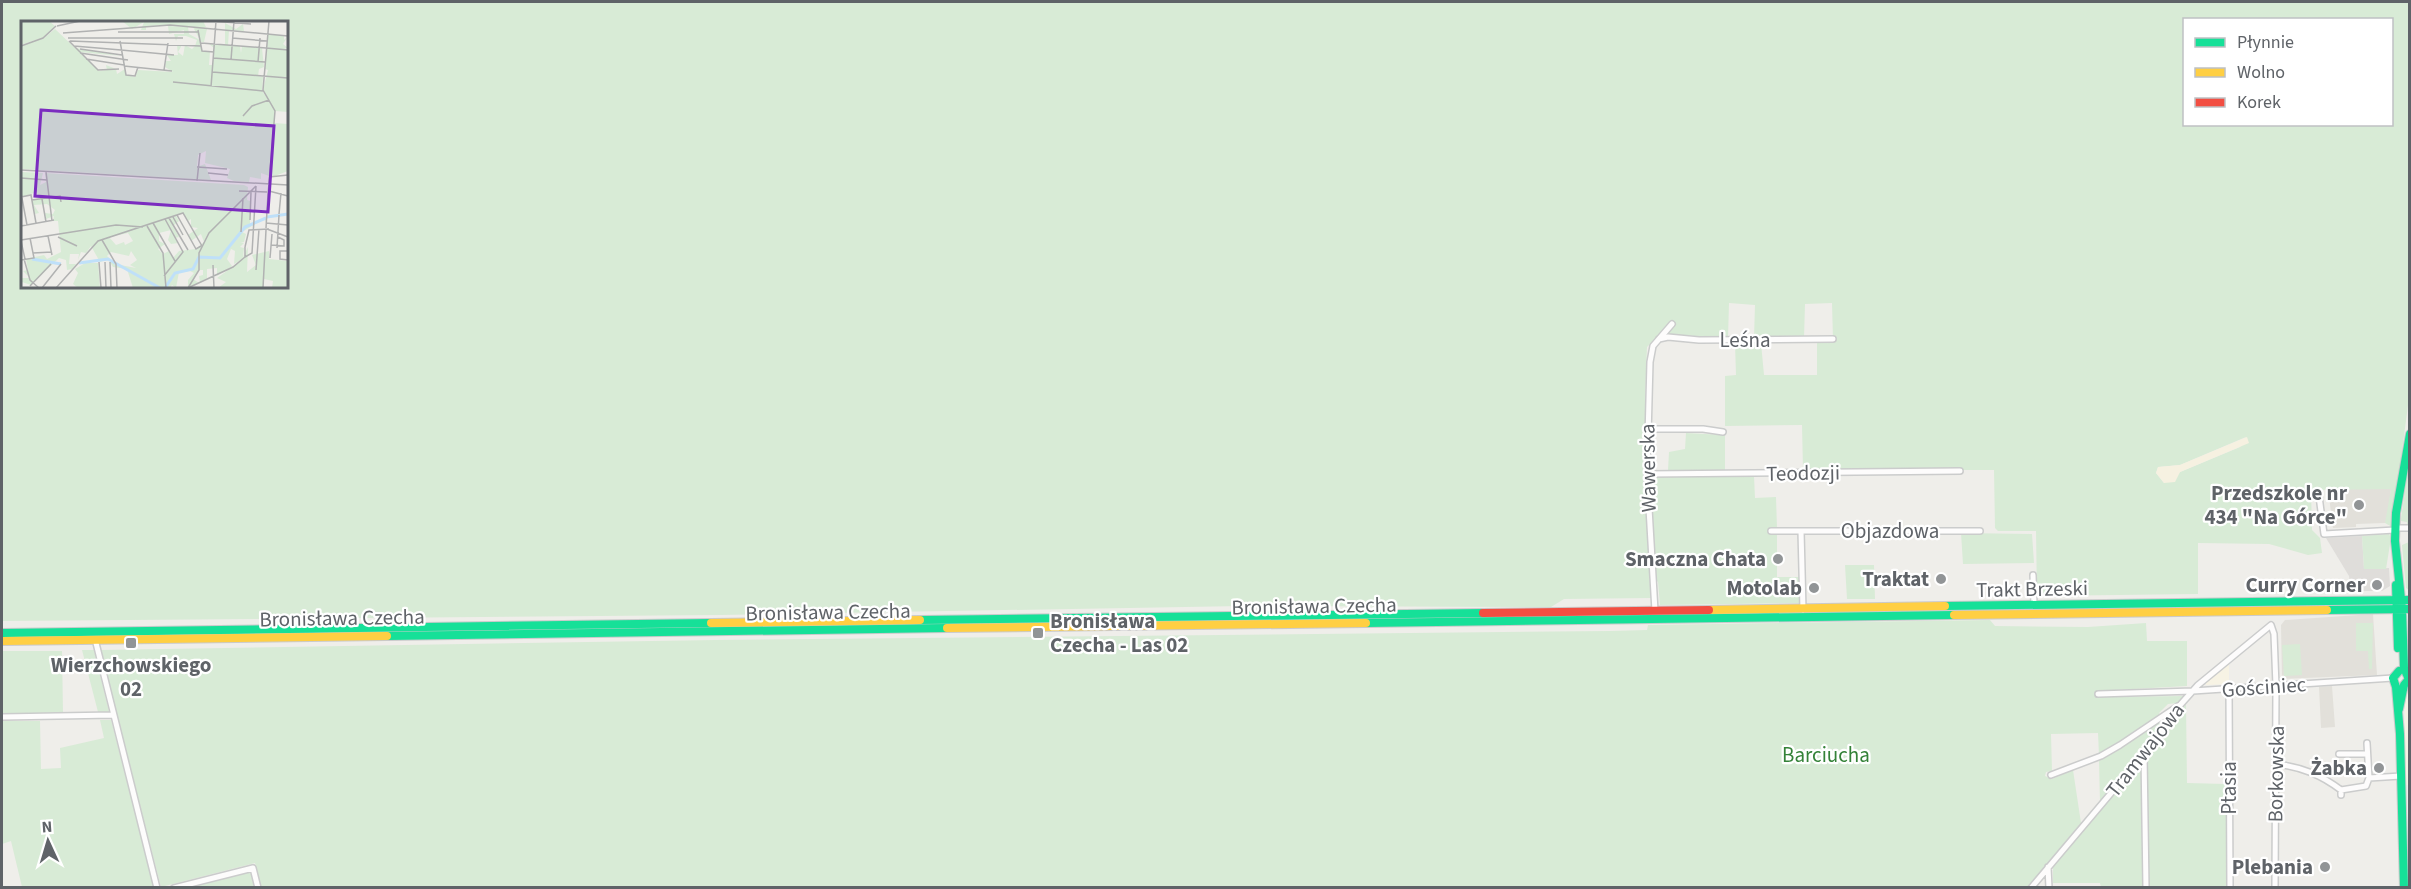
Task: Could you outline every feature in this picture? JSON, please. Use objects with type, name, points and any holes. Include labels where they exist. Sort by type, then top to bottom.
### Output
[{"type":"main road","points":[[2404,888],[2399,709],[2403,677],[2402,605],[2397,575],[2395,529],[2409,434]]},
{"type":"main road","name":"Trakt Brzeski","points":[[1655,616],[2402,605]]},
{"type":"main road","name":"Trakt Brzeski","points":[[1804,614],[2034,607],[2402,605]]},
{"type":"main road","name":"Bronisława Czecha","points":[[2,641],[94,636],[1655,616]]},
{"type":"main road","name":"Bronisława Czecha","points":[[2,633],[94,636]]},
{"type":"street","name":"Wawerska","points":[[1655,616],[1647,474],[1651,352],[1658,339],[1672,324]]},
{"type":"street","name":"Leśna","points":[[1658,339],[1668,337],[1699,340],[1833,339]]},
{"type":"street","points":[[1647,429],[1703,429],[1723,432]]},
{"type":"street","name":"Teodozji","points":[[1647,474],[1960,471]]},
{"type":"street","points":[[2319,496],[2321,529],[2324,534],[2409,528]]},
{"type":"street","name":"Objazdowa","points":[[1771,531],[1980,531]]},
{"type":"street","points":[[1801,531],[1804,614]]},
{"type":"street","points":[[2033,574],[2034,607]]},
{"type":"street","name":"Borkowska","points":[[2271,625],[2274,634],[2277,686],[2275,888]]},
{"type":"street","name":"Tramwajowa","points":[[2031,888],[2144,754],[2181,704],[2193,691],[2271,625]]},
{"type":"street","points":[[94,636],[157,888]]},
{"type":"street","name":"Gościniec","points":[[2098,694],[2229,689],[2403,677]]},
{"type":"street","name":"Ptasia","points":[[2229,689],[2230,888]]},
{"type":"street","points":[[2051,774],[2101,756],[2181,704]]},
{"type":"street","points":[[2,717],[113,715]]},
{"type":"street","points":[[2276,764],[2311,772],[2341,793],[2366,786],[2368,778],[2367,743]]},
{"type":"street","points":[[2144,754],[2146,888]]},
{"type":"street","points":[[2339,754],[2367,754]]},
{"type":"street","points":[[2368,778],[2401,776]]},
{"type":"street","points":[[2048,867],[2049,888]]},
{"type":"street","points":[[174,888],[253,868],[258,888]]},
{"type":"shaded area","name":"Przedszkole nr 434 \"Na Górce\"","points":[[2328,489],[2391,489],[2387,521],[2356,524],[2356,527],[2333,528]]},
{"type":"shaded area","points":[[2362,536],[2364,569],[2389,568],[2390,586],[2382,591],[2351,591],[2349,576],[2326,538]]},
{"type":"shaded area","points":[[2373,614],[2377,675],[2282,679],[2281,625],[2285,620]]},
{"type":"shaded area","points":[[2229,664],[2229,684],[2206,685],[2206,682]]},
{"type":"shaded area","points":[[2332,686],[2335,727],[2321,728],[2319,687]]},
{"type":"shaded area","points":[[2409,687],[2410,785],[2405,785],[2405,697]]},
{"type":"green space","points":[[2,2],[2409,2],[2410,390],[2392,527],[2385,523],[2391,489],[2311,490],[2312,530],[2320,538],[2322,553],[2308,555],[2269,544],[2198,543],[2198,594],[2037,596],[2036,531],[1998,531],[1995,528],[1994,470],[1803,470],[1802,425],[1725,426],[1725,376],[1736,375],[1735,344],[1761,343],[1764,375],[1817,375],[1817,340],[1833,340],[1832,303],[1805,304],[1804,338],[1754,338],[1755,305],[1729,303],[1728,338],[1674,336],[1654,341],[1647,347],[1645,472],[1651,598],[1564,599],[1551,607],[1242,606],[721,615],[2,621]],"holes":[[[2246,437],[2240,447],[2180,472],[2164,483],[2156,473],[2158,467],[2180,465]]]},
{"type":"green space","points":[[1686,433],[1725,435],[1725,471],[1668,470],[1669,452],[1685,449]]},
{"type":"green space","points":[[2409,465],[2410,525],[2407,525],[2407,522],[2401,521],[2401,518]]},
{"type":"green space","points":[[1754,476],[1755,498],[1776,497],[1777,528],[1769,528],[1768,533],[1777,533],[1777,577],[1800,577],[1800,603],[1660,605],[1658,582],[1655,579],[1650,477]]},
{"type":"green space","points":[[1961,533],[2032,534],[2034,563],[1963,564]]},
{"type":"green space","points":[[2389,534],[2391,538],[2386,569],[2364,569],[2362,536]]},
{"type":"green space","points":[[2409,542],[2409,590],[2406,588],[2402,545]]},
{"type":"green space","points":[[1845,565],[1874,565],[1875,599],[1847,599]]},
{"type":"green space","name":"Barciucha","points":[[1990,620],[1995,626],[2088,627],[2146,623],[2147,641],[2187,641],[2187,686],[2098,691],[2099,697],[2185,696],[2178,703],[2168,704],[2159,713],[2161,716],[2099,755],[2098,733],[2051,734],[2052,771],[2046,772],[2045,776],[2052,779],[2073,770],[2081,823],[2027,888],[261,888],[255,863],[161,887],[100,650],[715,640],[1610,631],[1647,630],[1648,625]]},
{"type":"green space","points":[[2356,623],[2373,623],[2372,669],[2369,669],[2368,651],[2356,651]]},
{"type":"green space","points":[[2300,644],[2302,675],[2284,676],[2282,645]]},
{"type":"green space","points":[[82,650],[94,650],[109,712],[98,712]]},
{"type":"green space","points":[[2,651],[62,651],[63,713],[2,713]]},
{"type":"green space","points":[[2186,704],[2187,783],[2226,784],[2227,887],[2149,887],[2147,755]]},
{"type":"green space","points":[[2168,715],[2170,716],[2100,802],[2099,761]]},
{"type":"green space","points":[[100,720],[111,720],[154,887],[22,887],[11,841],[2,844],[2,721],[40,721],[41,769],[61,768],[60,748],[104,738]]},
{"type":"green space","points":[[2139,764],[2142,764],[2144,887],[2101,887],[2100,883],[2053,883],[2053,867]]},
{"type":"green space","points":[[250,871],[254,887],[184,888]]},
{"type":"sand","points":[[2247,437],[2249,443],[2180,472],[2175,482],[2164,483],[2156,473],[2158,467],[2180,465]]},
{"type":"traffic: fast","points":[[2399,709],[2404,685],[2409,679],[2404,668],[2402,609],[2395,541],[2396,513],[2410,434]]},
{"type":"traffic: fast","points":[[2396,585],[2398,648]]},
{"type":"traffic: fast","points":[[1945,606],[2410,600]]},
{"type":"traffic: fast","points":[[2327,610],[2410,609]]},
{"type":"traffic: fast","points":[[920,620],[1483,613]]},
{"type":"traffic: fast","points":[[1366,623],[1954,615]]},
{"type":"traffic: fast","points":[[2,633],[711,623]]},
{"type":"traffic: fast","points":[[387,636],[947,628]]},
{"type":"traffic: fast","points":[[2399,671],[2393,678],[2396,687],[2400,734],[2404,888]]},
{"type":"traffic: slow","points":[[1709,610],[1945,606]]},
{"type":"traffic: slow","points":[[1954,615],[2327,610]]},
{"type":"traffic: slow","points":[[711,623],[920,620]]},
{"type":"traffic: slow","points":[[947,628],[1366,623]]},
{"type":"traffic: slow","points":[[2,641],[387,636]]},
{"type":"traffic: jam","points":[[1483,613],[1709,610]]},
{"type":"place","name":"Przedszkole nr 434 \"Na Górce\"","points":[[2359,505]]},
{"type":"place","name":"Smaczna Chata","points":[[1778,559]]},
{"type":"place","name":"Traktat","points":[[1941,579]]},
{"type":"place","name":"Curry Corner","points":[[2377,585]]},
{"type":"place","name":"Motolab","points":[[1814,588]]},
{"type":"place","name":"Bronisława Czecha - Las 02","points":[[1038,633]]},
{"type":"place","name":"Wierzchowskiego 02","points":[[131,643]]},
{"type":"place","name":"Żabka","points":[[2379,768]]},
{"type":"place","name":"Plebania","points":[[2325,867]]}]
